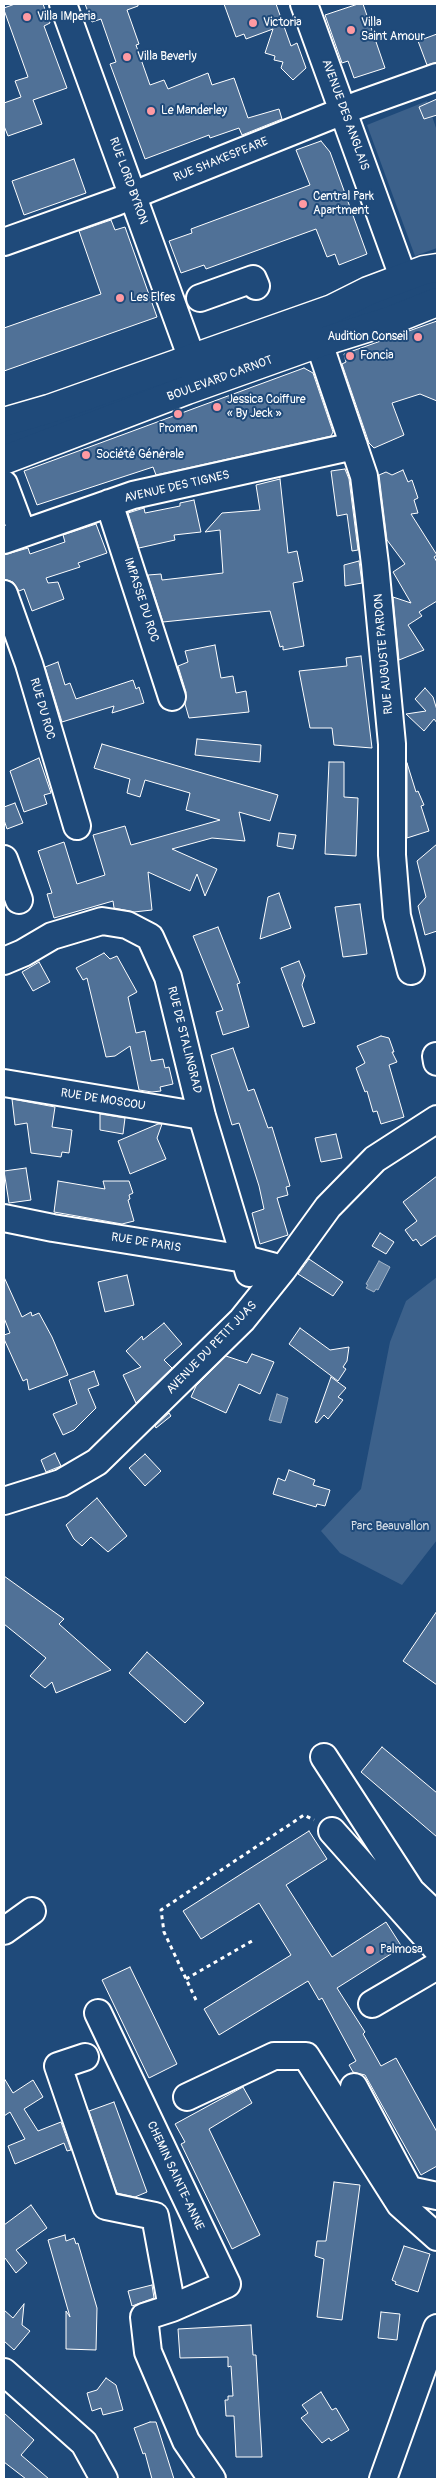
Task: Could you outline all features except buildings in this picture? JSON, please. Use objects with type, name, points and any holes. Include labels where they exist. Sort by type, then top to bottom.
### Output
[{"type":"main road","name":"BOULEVARD CARNOT","points":[[4,460],[66,435],[319,343],[416,296],[437,268]]},
{"type":"main road","name":"BOULEVARD CARNOT","points":[[4,422],[49,409],[332,309],[368,290],[416,296]]},
{"type":"street","name":"RUE LORD BYRON","points":[[62,4],[134,195],[192,358]]},
{"type":"street","name":"AVENUE DES ANGLAIS","points":[[304,4],[343,112],[416,296]]},
{"type":"street","name":"RUE SHAKESPEARE","points":[[4,242],[134,195],[437,77]]},
{"type":"street","points":[[200,298],[253,279],[256,286]]},
{"type":"street","points":[[4,441],[416,296],[437,284]]},
{"type":"street","name":"RUE AUGUSTE PARDON","points":[[319,343],[364,476],[375,564],[392,744],[392,855],[397,916],[411,971]]},
{"type":"street","name":"AVENUE DES TIGNES","points":[[13,536],[133,496],[354,446]]},
{"type":"street","points":[[4,484],[13,536]]},
{"type":"street","name":"IMPASSE DU ROC","points":[[109,503],[172,697]]},
{"type":"street","name":"RUE DU ROC","points":[[4,594],[30,664],[77,826]]},
{"type":"street","points":[[4,859],[19,900]]},
{"type":"street","name":"RUE DE STALINGRAD","points":[[4,961],[23,953],[52,936],[102,921],[126,926],[150,937],[168,977],[202,1116],[245,1259]]},
{"type":"street","name":"RUE DE MOSCOU","points":[[4,1084],[202,1116]]},
{"type":"street","name":"AVENUE DU PETIT JUAS","points":[[4,1501],[61,1483],[97,1462],[236,1326],[283,1269],[328,1207],[375,1159],[437,1119]]},
{"type":"street","name":"RUE DE PARIS","points":[[4,1218],[53,1228],[245,1259]]},
{"type":"street","points":[[245,1259],[283,1269]]},
{"type":"street","points":[[245,1259],[257,1301]]},
{"type":"street","points":[[324,1757],[411,1891],[437,1916]]},
{"type":"street","points":[[332,1831],[437,1949]]},
{"type":"street","points":[[4,1931],[32,1910]]},
{"type":"street","points":[[372,2004],[437,1966]]},
{"type":"street","name":"CHEMIN SAINTE-ANNE","points":[[98,2013],[227,2284],[144,2318],[148,2352],[186,2441],[212,2479]]},
{"type":"street","points":[[187,2097],[274,2056],[306,2056],[400,2204],[437,2237]]},
{"type":"street","points":[[85,2058],[58,2066],[106,2206],[155,2216],[172,2308]]},
{"type":"street","points":[[354,2088],[409,2190],[437,2196]]},
{"type":"street","points":[[383,2479],[437,2328]]},
{"type":"street","points":[[4,2372],[84,2443],[104,2479]]},
{"type":"path","points":[[196,2000],[164,1932],[161,1910],[304,1815],[332,1831]]},
{"type":"path","points":[[186,1978],[252,1941]]},
{"type":"green space","points":[[427,101],[437,131],[437,248],[415,256],[367,125]]},
{"type":"green space","name":"Parc Beauvallon","points":[[437,1277],[437,1540],[402,1585],[340,1553],[321,1531],[361,1489],[390,1342],[406,1301]]},
{"type":"shaded area","points":[[379,1261],[390,1267],[378,1290],[376,1289],[374,1292],[366,1288],[368,1285],[366,1284]]},
{"type":"shaded area","points":[[277,1394],[288,1398],[281,1423],[269,1420]]},
{"type":"place","name":"Villa IMperia","points":[[27,17]]},
{"type":"place","name":"Victoria","points":[[253,23]]},
{"type":"place","name":"Villa Saint Amour","points":[[351,30]]},
{"type":"place","name":"Villa Beverly","points":[[127,57]]},
{"type":"place","name":"Le Manderley","points":[[151,111]]},
{"type":"place","name":"Central Park Apartment","points":[[303,204]]},
{"type":"place","name":"Les Elfes","points":[[120,298]]},
{"type":"place","name":"Audition Conseil","points":[[418,337]]},
{"type":"place","name":"Foncia","points":[[350,356]]},
{"type":"place","name":"Jessica Coiffure « By Jeck »","points":[[217,407]]},
{"type":"place","name":"Proman","points":[[178,414]]},
{"type":"place","name":"Société Générale","points":[[86,455]]},
{"type":"place","name":"Palmosa","points":[[370,1950]]}]
